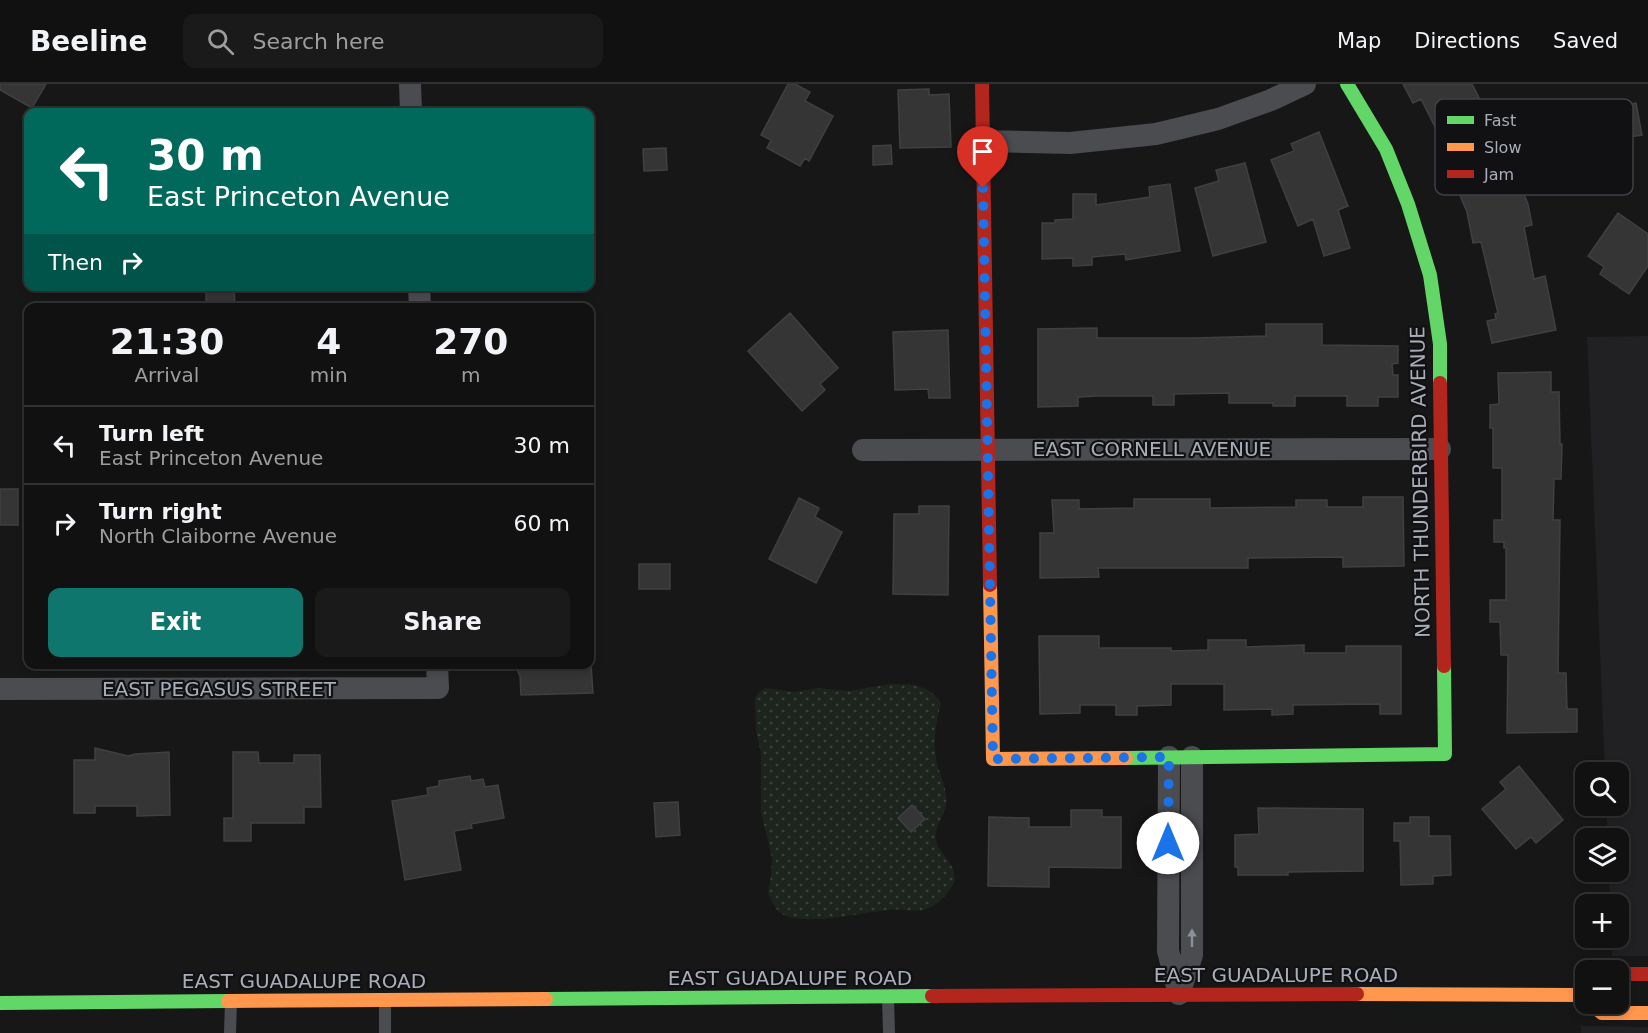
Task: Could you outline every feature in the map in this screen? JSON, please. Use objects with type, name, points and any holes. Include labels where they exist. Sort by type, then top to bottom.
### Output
[{"type":"street","points":[[410,84],[411,108]]},
{"type":"street","points":[[981,84],[993,759],[1192,757],[1192,955],[1179,994]]},
{"type":"street","points":[[982,141],[1070,143],[1156,134],[1218,119],[1271,100],[1305,84]]},
{"type":"street","name":"NORTH THUNDERBIRD AVENUE","points":[[1192,757],[1445,754],[1440,345],[1430,275],[1408,204],[1386,149],[1347,84]]},
{"type":"street","name":"EAST CORNELL AVENUE","points":[[863,450],[1440,449]]},
{"type":"street","name":"EAST PEGASUS STREET","points":[[0,689],[438,688],[437,669]]},
{"type":"street","points":[[1169,757],[1168,951],[1179,994]]},
{"type":"street","points":[[1629,974],[1648,974]]},
{"type":"street","name":"EAST GUADALUPE ROAD","points":[[0,1003],[1179,994],[1575,997]]},
{"type":"street","name":"EAST GUADALUPE ROAD","points":[[1629,1013],[1648,1013]]},
{"type":"lane","points":[[888,996],[889,1033]]},
{"type":"lane","points":[[385,1000],[385,1033]]},
{"type":"lane","points":[[230,1033],[231,1001]]},
{"type":"shaded area","points":[[1648,336],[1648,956],[1612,956],[1612,948],[1629,948],[1629,894],[1610,894],[1609,882],[1629,882],[1629,828],[1607,828],[1607,816],[1629,816],[1629,762],[1605,762],[1587,337]]},
{"type":"shaded area","points":[[890,684],[919,686],[931,692],[941,703],[936,725],[935,748],[946,799],[936,840],[950,863],[955,881],[939,901],[921,910],[894,910],[821,919],[794,918],[781,914],[768,894],[772,858],[761,812],[761,753],[756,731],[755,698],[766,688],[793,692],[818,688],[849,691]]},
{"type":"shaded area","points":[[1581,1026],[1648,1027],[1648,1033],[1581,1033]]},
{"type":"building","points":[[0,84],[46,84],[32,108],[0,90]]},
{"type":"building","points":[[788,84],[795,84],[810,92],[805,101],[833,116],[809,161],[805,158],[800,166],[767,148],[771,140],[761,135]]},
{"type":"building","points":[[1403,84],[1472,84],[1480,99],[1435,99],[1435,127],[1421,99],[1413,103]]},
{"type":"building","points":[[929,89],[929,95],[949,94],[951,147],[900,148],[898,90]]},
{"type":"building","points":[[1636,103],[1642,135],[1633,136],[1633,104]]},
{"type":"building","points":[[1319,132],[1348,206],[1338,210],[1350,248],[1324,256],[1313,219],[1298,226],[1271,160],[1294,151],[1291,144]]},
{"type":"building","points":[[891,145],[892,164],[873,165],[873,146]]},
{"type":"building","points":[[666,148],[667,170],[644,171],[643,149]]},
{"type":"building","points":[[1245,163],[1266,242],[1213,256],[1195,188],[1219,181],[1216,170]]},
{"type":"building","points":[[1170,184],[1180,251],[1126,260],[1125,254],[1092,257],[1092,265],[1073,266],[1073,258],[1042,259],[1042,223],[1073,219],[1073,194],[1096,194],[1096,205],[1150,197],[1149,187]]},
{"type":"building","points":[[1460,195],[1524,195],[1532,225],[1524,227],[1534,279],[1545,276],[1556,330],[1492,343],[1487,321],[1496,319],[1495,314],[1498,313],[1481,242],[1473,243],[1467,212]]},
{"type":"building","points":[[1618,213],[1648,234],[1648,266],[1629,294],[1600,274],[1604,267],[1588,256]]},
{"type":"building","points":[[206,291],[234,291],[235,303],[206,303]]},
{"type":"building","points":[[790,313],[838,368],[820,384],[825,390],[802,411],[748,351]]},
{"type":"building","points":[[1266,324],[1322,324],[1322,345],[1398,346],[1398,363],[1392,364],[1393,375],[1398,375],[1398,397],[1378,397],[1378,406],[1347,406],[1347,396],[1295,396],[1295,406],[1273,406],[1273,403],[1229,403],[1229,393],[1174,394],[1174,405],[1153,405],[1153,396],[1097,396],[1078,397],[1078,406],[1038,407],[1038,329],[1097,328],[1097,338],[1195,338],[1266,336]]},
{"type":"building","points":[[948,330],[950,398],[929,398],[928,389],[895,390],[893,332]]},
{"type":"building","points":[[1551,372],[1551,392],[1559,392],[1560,444],[1562,444],[1561,479],[1554,479],[1553,520],[1560,520],[1558,673],[1566,673],[1567,709],[1577,709],[1577,732],[1507,733],[1508,655],[1501,655],[1500,622],[1490,622],[1490,600],[1506,600],[1506,548],[1504,548],[1504,542],[1494,542],[1494,520],[1502,520],[1502,468],[1493,468],[1493,428],[1490,428],[1490,405],[1499,404],[1498,373]]},
{"type":"building","points":[[0,489],[18,489],[18,525],[0,525]]},
{"type":"building","points":[[1363,497],[1403,497],[1404,566],[1343,567],[1343,557],[1248,558],[1248,568],[1098,568],[1099,577],[1040,578],[1040,533],[1054,533],[1052,500],[1079,500],[1079,509],[1134,508],[1134,499],[1210,499],[1210,508],[1296,507],[1296,500],[1327,500],[1327,507],[1363,507]]},
{"type":"building","points":[[799,498],[819,508],[815,517],[842,532],[816,583],[769,559]]},
{"type":"building","points":[[919,506],[949,506],[948,595],[893,594],[894,514],[919,514]]},
{"type":"building","points":[[639,564],[670,564],[670,589],[639,589]]},
{"type":"building","points":[[1039,636],[1099,636],[1099,648],[1171,648],[1171,651],[1208,650],[1208,640],[1246,640],[1246,647],[1304,645],[1304,653],[1346,653],[1346,646],[1401,646],[1401,714],[1380,714],[1380,704],[1293,705],[1293,714],[1272,715],[1272,709],[1224,710],[1224,684],[1171,684],[1171,705],[1137,706],[1137,715],[1116,715],[1116,705],[1080,705],[1080,713],[1040,714]]},
{"type":"building","points":[[516,669],[591,669],[593,693],[521,695],[520,676]]},
{"type":"building","points":[[95,748],[128,756],[169,752],[170,815],[137,816],[137,806],[95,806],[95,813],[74,813],[74,760],[95,760]]},
{"type":"building","points":[[233,752],[258,752],[259,763],[294,763],[294,755],[320,755],[321,807],[304,807],[304,823],[251,823],[251,841],[224,841],[224,818],[233,818]]},
{"type":"building","points":[[1519,766],[1563,820],[1536,843],[1531,837],[1516,849],[1482,809],[1506,789],[1500,782]]},
{"type":"building","points":[[470,776],[471,781],[483,779],[485,787],[498,785],[504,818],[471,824],[472,828],[454,831],[461,870],[405,880],[392,801],[428,795],[427,788],[439,786],[439,781]]},
{"type":"building","points":[[678,802],[680,835],[656,837],[654,803]]},
{"type":"building","points":[[912,805],[925,819],[911,832],[898,818]]},
{"type":"building","points":[[1258,808],[1363,809],[1363,871],[1238,875],[1238,867],[1235,867],[1235,835],[1259,834]]},
{"type":"building","points":[[1071,810],[1102,810],[1102,817],[1121,817],[1121,868],[1049,867],[1049,887],[988,886],[989,817],[1029,818],[1029,827],[1071,827]]},
{"type":"building","points":[[1410,817],[1429,817],[1429,836],[1450,836],[1451,875],[1433,876],[1433,884],[1401,885],[1400,841],[1394,841],[1394,823],[1410,823]]},
{"type":"traffic: fast","points":[[1347,84],[1386,149],[1408,204],[1430,275],[1440,344],[1440,383]]},
{"type":"traffic: fast","points":[[1126,758],[1445,754],[1444,666]]},
{"type":"traffic: fast","points":[[546,999],[932,996]]},
{"type":"traffic: fast","points":[[0,1003],[228,1001]]},
{"type":"traffic: slow","points":[[990,585],[993,759],[1126,758]]},
{"type":"traffic: slow","points":[[1357,994],[1575,995]]},
{"type":"traffic: slow","points":[[228,1001],[546,999]]},
{"type":"traffic: slow","points":[[1629,1013],[1648,1013]]},
{"type":"traffic: jam","points":[[982,84],[990,585]]},
{"type":"traffic: jam","points":[[1440,383],[1444,666]]},
{"type":"traffic: jam","points":[[1629,974],[1648,974]]},
{"type":"traffic: jam","points":[[932,996],[1357,994]]},
{"type":"route","points":[[983,188],[993,759],[1169,757],[1168,843]]}]
